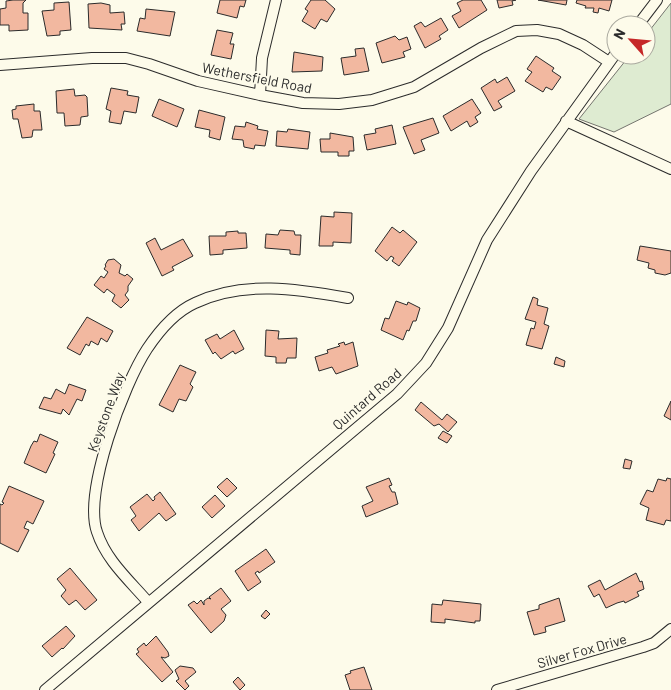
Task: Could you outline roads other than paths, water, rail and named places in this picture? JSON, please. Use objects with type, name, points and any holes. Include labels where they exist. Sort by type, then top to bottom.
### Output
[{"type":"street","points":[[260,94],[262,58],[276,0]]},
{"type":"street","points":[[646,15],[658,0]]},
{"type":"street","name":"Wethersfield Road","points":[[0,66],[126,58],[198,81],[302,103],[339,104],[372,100],[414,87],[481,48],[516,31],[537,30],[559,34],[583,45],[606,60]]},
{"type":"street","name":"Quintard Road","points":[[45,690],[397,394],[426,363],[448,328],[487,240],[531,171],[607,65]]},
{"type":"street","points":[[566,122],[671,169]]},
{"type":"street","name":"Keystone Way","points":[[148,602],[116,566],[103,547],[96,530],[94,506],[101,467],[112,427],[125,390],[146,351],[157,335],[178,314],[194,303],[220,293],[245,289],[284,290],[348,298]]},
{"type":"street","name":"Silver Fox Drive","points":[[497,690],[643,647],[654,643],[671,629]]}]
